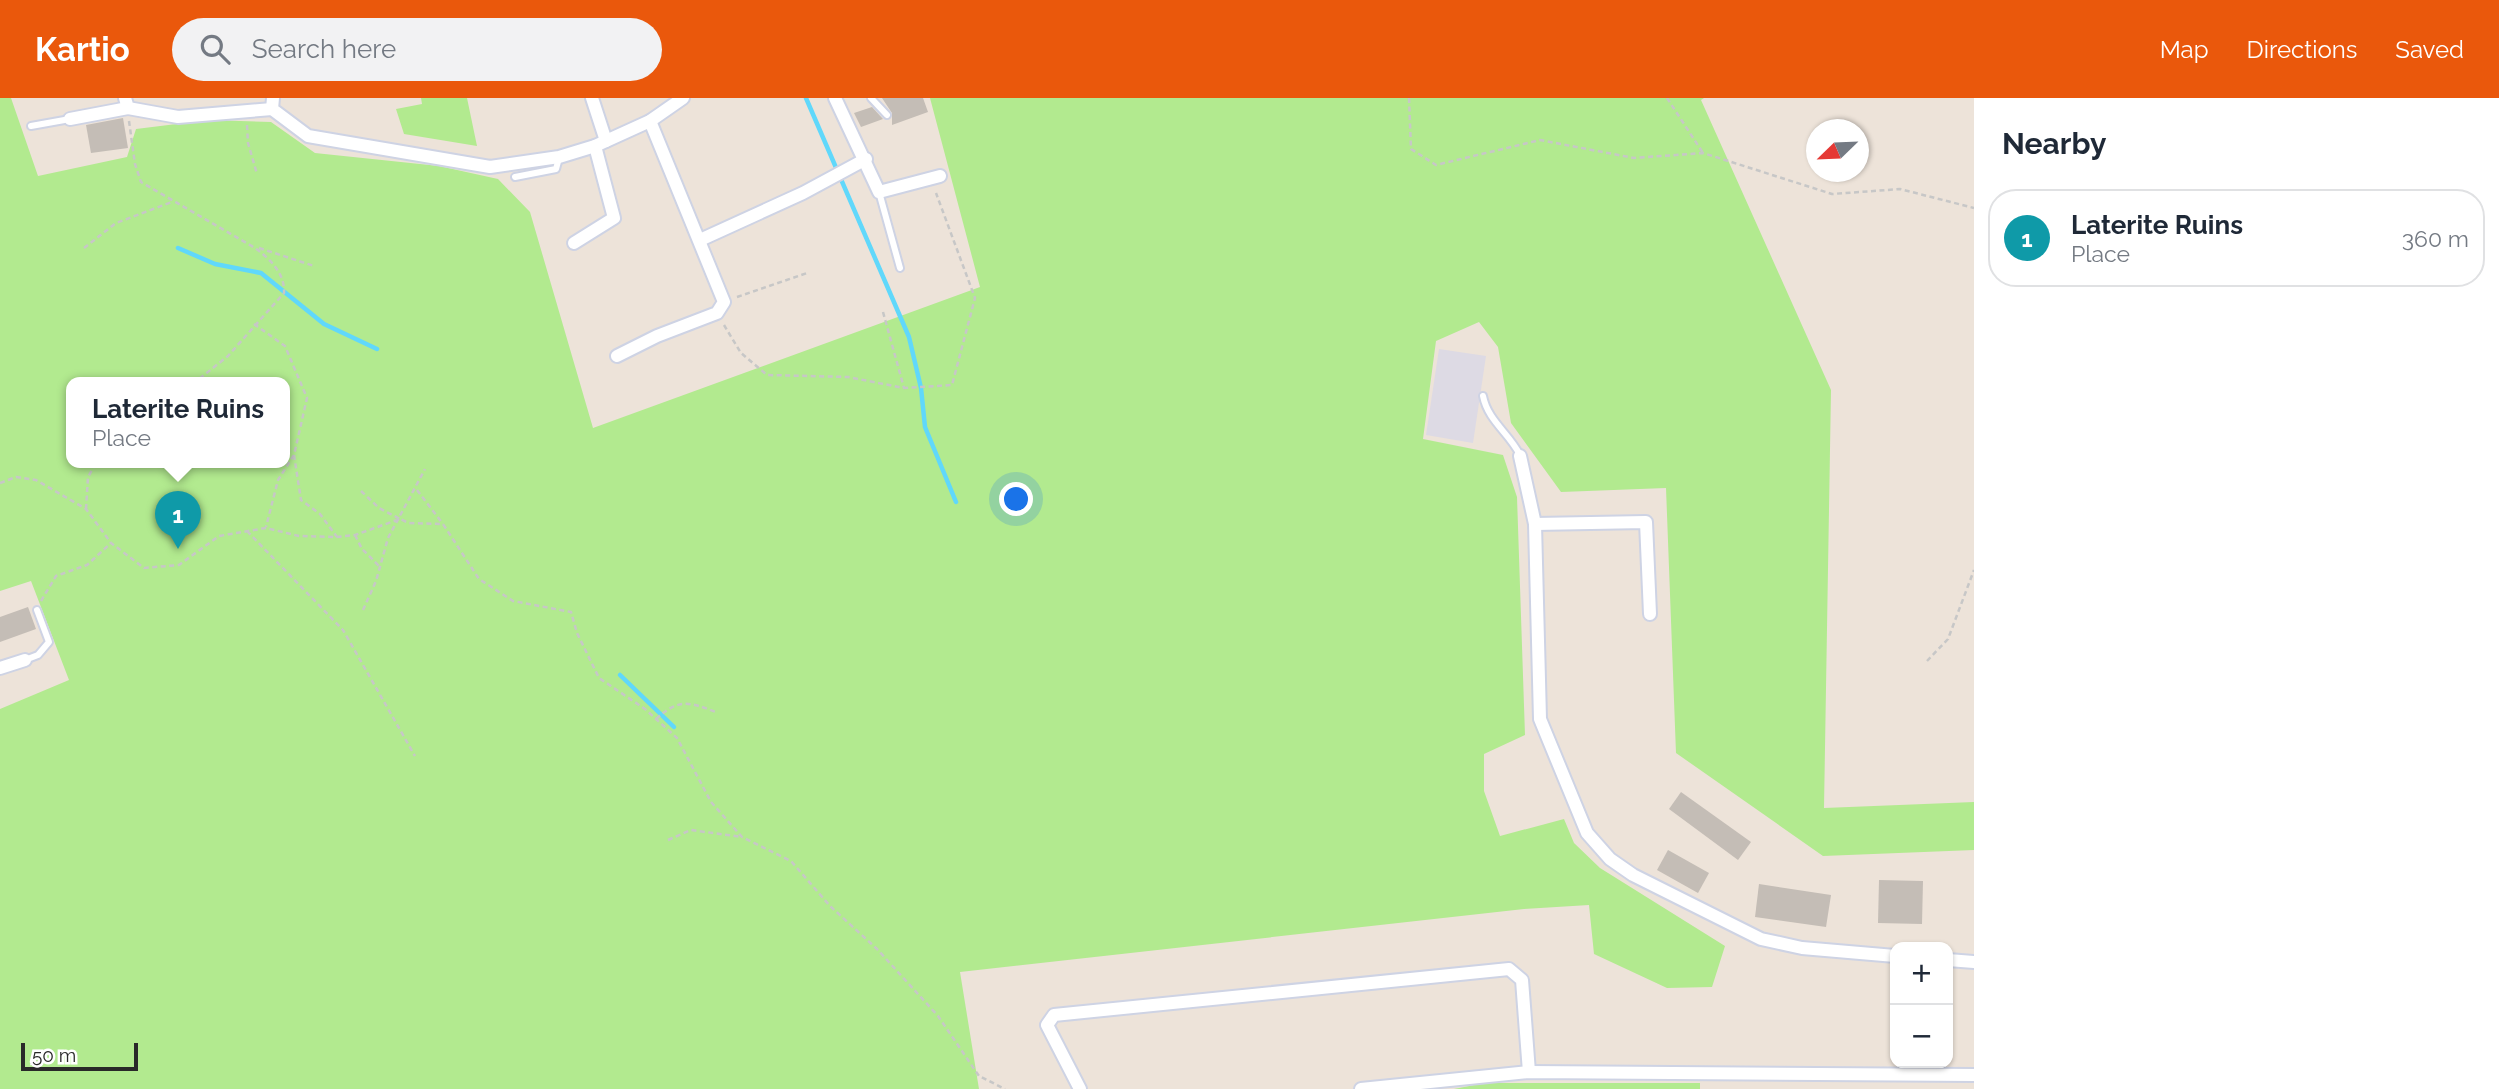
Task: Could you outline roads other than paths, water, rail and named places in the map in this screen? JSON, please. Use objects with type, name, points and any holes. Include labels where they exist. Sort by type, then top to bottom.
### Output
[{"type":"street","points":[[574,243],[614,218],[592,98]]},
{"type":"street","points":[[70,119],[127,105],[178,117],[246,111],[272,104],[308,136],[489,167],[559,156],[601,143],[650,121],[683,98]]},
{"type":"street","points":[[835,98],[866,159],[879,192],[936,177]]},
{"type":"street","points":[[617,356],[721,308],[700,240],[650,121]]},
{"type":"street","points":[[700,240],[803,193],[866,159]]},
{"type":"street","points":[[1520,456],[1535,524],[1540,719],[1587,833],[1610,859],[1633,875],[1760,939],[1802,948],[1890,956]]},
{"type":"street","points":[[1535,524],[1647,522],[1650,614]]},
{"type":"street","points":[[0,668],[25,660]]},
{"type":"street","points":[[1953,960],[1974,962]]},
{"type":"street","points":[[1080,1089],[1047,1025],[1054,1015],[1509,969],[1522,980],[1529,1072]]},
{"type":"street","points":[[1361,1089],[1529,1072],[1974,1075]]},
{"type":"lane","points":[[871,98],[887,115]]},
{"type":"lane","points":[[31,126],[70,119]]},
{"type":"lane","points":[[515,177],[556,169],[559,156]]},
{"type":"lane","points":[[879,192],[900,268]]},
{"type":"lane","points":[[1483,396],[1486,411],[1511,439],[1520,456]]},
{"type":"lane","points":[[25,660],[38,655],[49,642],[37,610]]},
{"type":"waterway","points":[[806,98],[909,337],[921,388],[925,427],[956,502]]},
{"type":"waterway","points":[[178,248],[215,264],[261,273],[324,324],[377,349]]},
{"type":"waterway","points":[[620,675],[674,727]]},
{"type":"place","name":"Laterite Ruins","points":[[178,549]]}]
